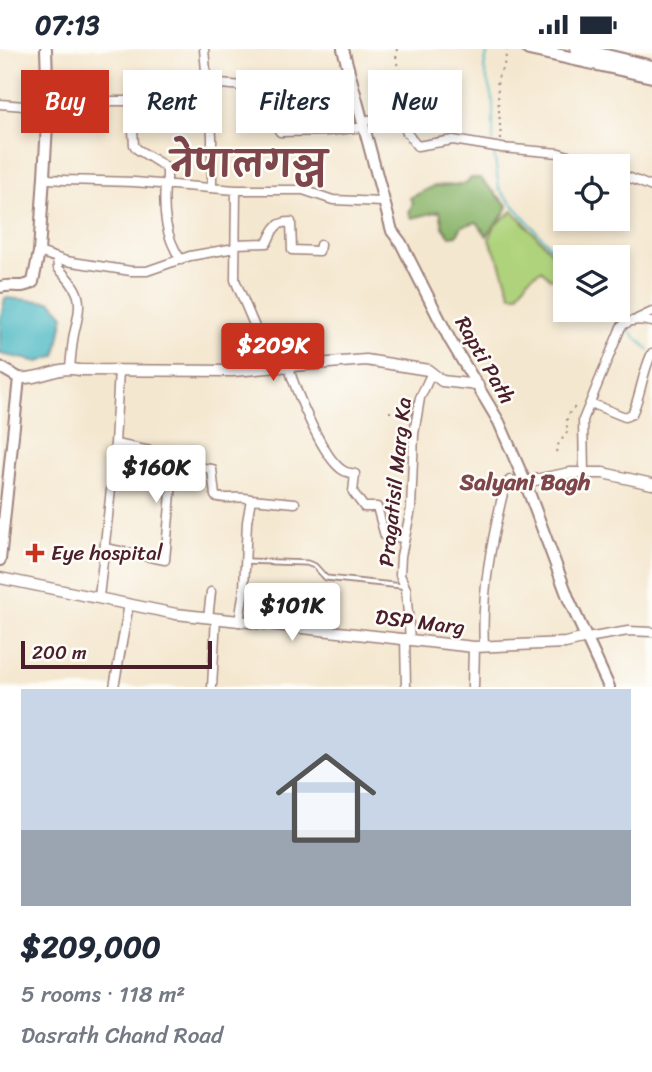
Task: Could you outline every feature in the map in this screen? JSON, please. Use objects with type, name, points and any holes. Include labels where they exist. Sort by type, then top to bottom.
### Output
[{"type":"main road","points":[[46,49],[47,70]]},
{"type":"main road","name":"Rapti Path","points":[[343,49],[392,231],[401,243],[450,340],[499,422],[525,482],[569,600],[609,687]]},
{"type":"main road","points":[[529,49],[652,76]]},
{"type":"main road","points":[[577,49],[652,67]]},
{"type":"main road","points":[[0,286],[24,287],[33,282],[39,252],[46,133]]},
{"type":"main road","points":[[0,367],[19,378],[4,498],[0,560]]},
{"type":"street","points":[[204,49],[206,70]]},
{"type":"street","points":[[222,84],[268,88],[272,94],[280,132],[316,132],[368,123]]},
{"type":"street","points":[[0,104],[21,105]]},
{"type":"street","points":[[133,133],[136,149],[167,170],[163,211],[167,232],[181,260]]},
{"type":"street","points":[[212,133],[212,188]]},
{"type":"street","points":[[407,133],[417,146],[453,140],[562,154]]},
{"type":"street","points":[[44,176],[49,179],[236,190],[303,190],[334,200],[383,202]]},
{"type":"street","points":[[630,178],[652,187]]},
{"type":"street","points":[[236,190],[235,280],[263,346],[269,368]]},
{"type":"street","points":[[39,252],[57,258],[131,271],[147,271],[235,246],[267,243],[272,229],[282,222],[291,222],[292,250],[319,251],[320,245]]},
{"type":"street","points":[[57,258],[58,268],[70,280],[79,295],[81,311],[70,368]]},
{"type":"street","points":[[584,473],[583,420],[590,403],[627,323],[652,312]]},
{"type":"street","points":[[627,323],[652,321]]},
{"type":"street","points":[[590,403],[625,417],[632,414],[641,396],[651,355]]},
{"type":"street","points":[[19,378],[39,377],[70,368],[232,371],[366,360],[432,372],[442,381],[478,385]]},
{"type":"street","points":[[288,365],[297,394],[321,441],[344,471],[355,474],[353,492],[364,507],[377,507],[385,536],[404,538]]},
{"type":"street","points":[[99,597],[116,444],[119,370]]},
{"type":"street","name":"Pragatisil Marg Ka","points":[[406,687],[407,638],[404,586],[400,575],[404,538],[411,509],[414,434],[420,398],[432,372]]},
{"type":"street","points":[[105,548],[165,561],[174,460],[155,452],[116,444]]},
{"type":"street","points":[[174,464],[212,469],[215,496],[220,498],[239,497],[295,503]]},
{"type":"street","points":[[473,687],[495,527],[505,485],[510,480],[525,482],[562,474],[584,473],[603,473],[652,484]]},
{"type":"street","points":[[239,622],[251,499]]},
{"type":"street","name":"DSP Marg","points":[[0,578],[176,614],[479,647],[565,643],[587,638]]},
{"type":"street","points":[[211,592],[212,687]]},
{"type":"street","points":[[114,687],[129,604]]},
{"type":"street","points":[[587,638],[628,631],[652,632]]},
{"type":"lane","points":[[246,561],[307,562],[326,578],[404,586]]},
{"type":"path","points":[[397,49],[395,62],[400,70]]},
{"type":"path","points":[[502,148],[497,80],[507,49]]},
{"type":"path","points":[[556,452],[568,431],[566,421],[570,411],[575,407]]},
{"type":"path","points":[[388,412],[418,411]]},
{"type":"green space","points":[[471,178],[480,178],[508,206],[487,236],[477,222],[462,226],[457,235],[450,236],[443,227],[440,211],[412,218],[409,213],[413,203],[410,198],[434,186],[466,184]]},
{"type":"green space","points":[[513,211],[553,253],[553,278],[541,270],[529,278],[518,295],[511,295],[489,240],[495,225]]},
{"type":"water","points":[[5,298],[52,302],[64,315],[56,356],[39,362],[0,354],[0,319]]},
{"type":"waterway","points":[[488,49],[484,68],[493,102],[493,142]]},
{"type":"waterway","points":[[494,152],[499,189],[553,250]]},
{"type":"waterway","points":[[625,327],[649,350]]},
{"type":"place","name":"Eye hospital","points":[[35,553]]},
{"type":"district","name":"नेपालगञ्ज","points":[[249,164]]},
{"type":"district","name":"Salyani Bagh","points":[[525,482]]}]
